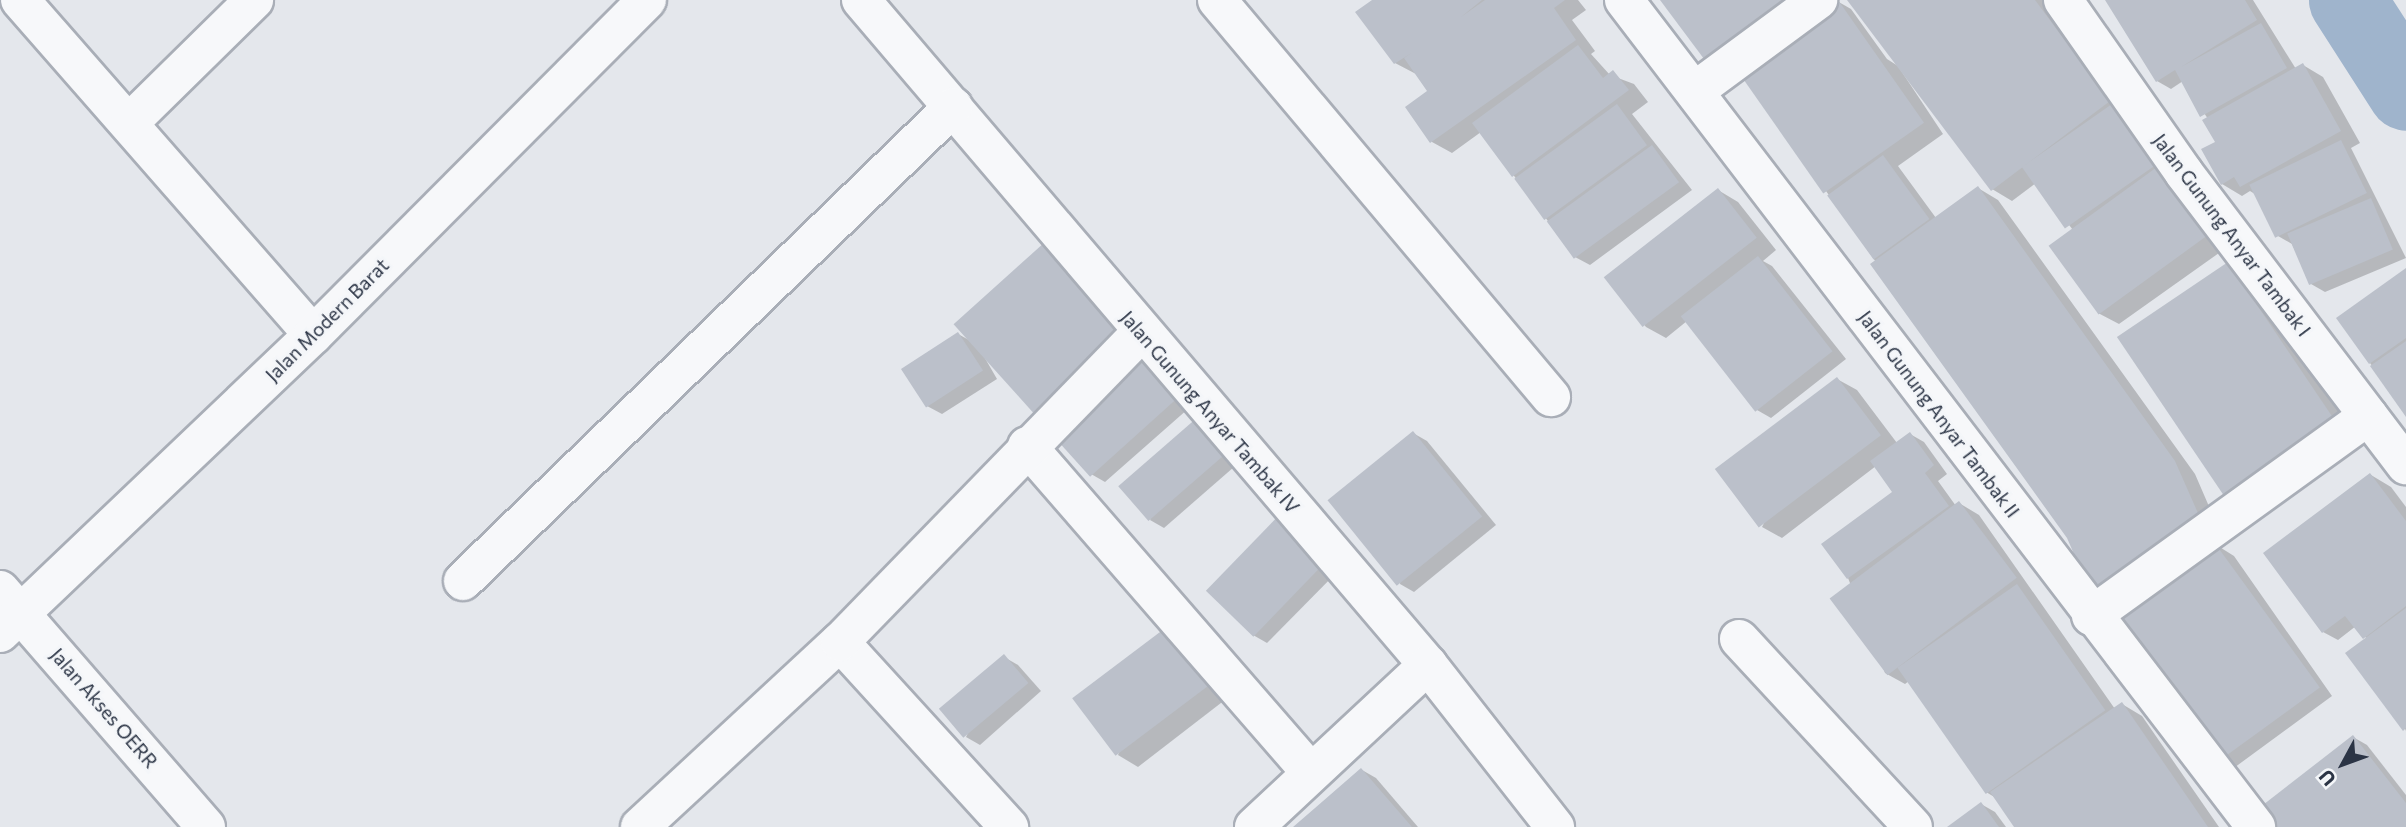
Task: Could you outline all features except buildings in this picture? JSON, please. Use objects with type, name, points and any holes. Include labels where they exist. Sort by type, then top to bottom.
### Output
[{"type":"street","points":[[20,0],[130,122],[313,335]]},
{"type":"street","points":[[130,122],[254,0]]},
{"type":"street","name":"Jalan Modern Barat","points":[[8,613],[313,335],[647,0]]},
{"type":"street","name":"Jalan Gunung Anyar Tambak IV","points":[[861,0],[1141,332],[1428,665],[1555,827]]},
{"type":"street","points":[[1217,0],[1551,397]]},
{"type":"street","name":"Jalan Gunung Anyar Tambak II","points":[[1624,0],[1696,90],[2091,616],[2256,827]]},
{"type":"street","points":[[1696,90],[1818,0]]},
{"type":"street","name":"Jalan Gunung Anyar Tambak I","points":[[2063,0],[2184,173],[2406,466]]},
{"type":"street","points":[[463,581],[953,107]]},
{"type":"street","points":[[640,827],[840,642],[1027,446],[1141,332]]},
{"type":"street","points":[[2091,616],[2368,416]]},
{"type":"street","points":[[1027,446],[1310,771]]},
{"type":"street","name":"Jalan Akses OERR","points":[[8,613],[206,827]]},
{"type":"street","points":[[1739,639],[1913,827]]},
{"type":"street","points":[[840,642],[1009,827]]},
{"type":"street","points":[[1254,827],[1310,771],[1428,665]]},
{"type":"waterway","points":[[2347,0],[2406,92]]}]
